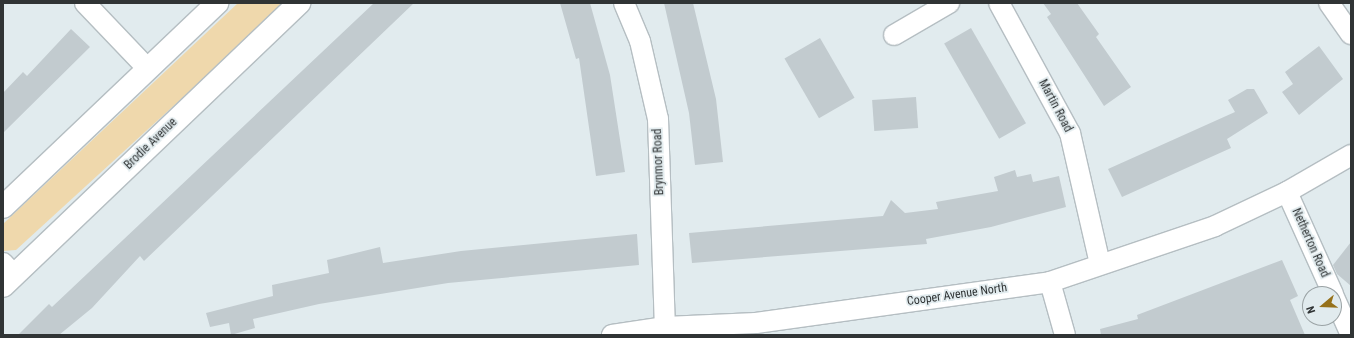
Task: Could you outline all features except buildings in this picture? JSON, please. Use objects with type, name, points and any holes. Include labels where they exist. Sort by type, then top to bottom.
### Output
[{"type":"street","points":[[85,3],[148,69]]},
{"type":"street","points":[[3,207],[217,3]]},
{"type":"street","name":"Brodie Avenue","points":[[7,275],[299,3]]},
{"type":"street","name":"Brynmor Road","points":[[624,3],[640,42],[658,119],[664,327]]},
{"type":"street","points":[[894,35],[949,3]]},
{"type":"street","name":"Martin Road","points":[[999,3],[1070,133],[1100,264]]},
{"type":"street","points":[[1330,3],[1351,34]]},
{"type":"street","name":"Cooper Avenue North","points":[[612,335],[664,327],[757,329],[1050,282],[1215,226],[1287,192],[1351,155]]},
{"type":"street","name":"Netherton Road","points":[[1287,192],[1328,286]]},
{"type":"street","points":[[1050,282],[1065,335]]},
{"type":"street","points":[[1342,315],[1351,335]]},
{"type":"shaded area","points":[[238,3],[286,3],[16,250],[3,251],[3,224]]}]
